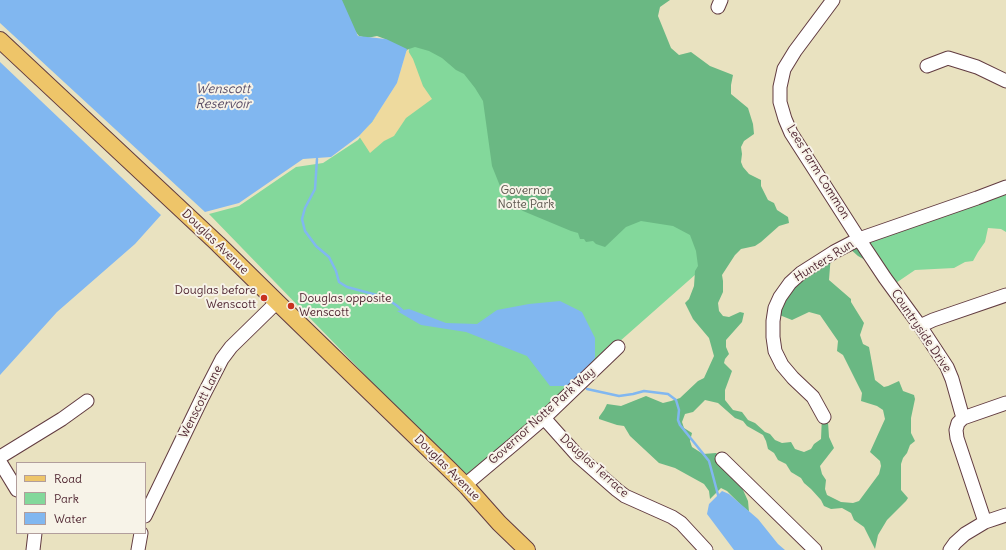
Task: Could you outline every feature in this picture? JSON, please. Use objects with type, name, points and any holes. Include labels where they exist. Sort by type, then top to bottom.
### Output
[{"type":"main road","name":"Douglas Avenue","points":[[0,40],[218,244],[465,485],[499,523],[527,550]]},
{"type":"street","name":"Lees Farm Common","points":[[833,0],[795,51],[784,69],[780,87],[780,102],[791,134],[859,239]]},
{"type":"street","points":[[927,66],[948,58],[977,67],[1006,81]]},
{"type":"street","name":"Hunters Run","points":[[824,417],[813,397],[782,365],[775,351],[773,321],[775,308],[780,297],[790,283],[801,273],[834,252],[859,239],[1006,187]]},
{"type":"street","name":"Countryside Drive","points":[[859,239],[947,367],[963,418]]},
{"type":"street","points":[[920,326],[933,320],[1006,295]]},
{"type":"street","name":"Wenscott Lane","points":[[146,514],[222,359],[277,302]]},
{"type":"street","name":"Governor Notte Park Way","points":[[465,485],[544,418],[618,347]]},
{"type":"street","points":[[0,457],[62,420],[87,401]]},
{"type":"street","points":[[985,522],[957,438],[956,430],[958,423],[963,418],[1006,403]]},
{"type":"street","name":"Douglas Terrace","points":[[544,418],[577,455],[617,490],[625,496],[672,517],[681,523],[706,550]]},
{"type":"street","points":[[722,459],[815,550]]},
{"type":"street","points":[[0,462],[16,488]]},
{"type":"street","points":[[950,550],[965,534],[985,522],[1006,515]]},
{"type":"street","points":[[33,550],[35,534]]},
{"type":"street","points":[[138,550],[141,534]]},
{"type":"green space","points":[[341,0],[670,0],[660,7],[658,16],[671,48],[679,55],[691,52],[710,66],[733,75],[731,94],[748,108],[753,124],[754,134],[744,141],[741,147],[741,162],[749,174],[761,180],[761,186],[768,200],[774,203],[777,210],[788,217],[789,223],[779,226],[755,246],[741,249],[735,255],[722,275],[723,292],[718,303],[719,311],[723,316],[729,317],[740,312],[744,313],[742,322],[726,340],[726,347],[729,354],[724,363],[732,371],[725,390],[725,400],[733,410],[742,412],[748,420],[755,423],[765,432],[770,434],[775,440],[782,443],[791,442],[795,449],[804,452],[811,449],[814,444],[821,439],[822,416],[828,422],[829,437],[834,448],[820,466],[822,474],[826,480],[825,489],[827,495],[841,502],[853,503],[859,501],[879,474],[881,466],[880,461],[870,452],[885,419],[883,410],[877,406],[861,401],[862,393],[843,355],[837,351],[838,341],[820,315],[809,312],[792,320],[777,314],[776,312],[779,301],[790,285],[801,274],[829,254],[865,242],[880,268],[858,256],[849,248],[831,254],[829,280],[851,299],[851,302],[864,323],[860,335],[863,344],[869,347],[875,380],[884,387],[899,381],[903,391],[914,395],[915,399],[911,418],[911,433],[915,441],[910,445],[901,464],[901,490],[908,498],[887,520],[878,535],[875,549],[864,527],[854,520],[851,513],[842,508],[831,509],[824,506],[821,500],[801,478],[791,472],[786,464],[778,460],[774,453],[768,449],[763,435],[747,426],[743,421],[735,418],[718,403],[705,400],[693,412],[685,414],[682,422],[684,428],[692,433],[690,441],[692,447],[703,454],[716,453],[739,481],[748,501],[749,512],[727,491],[721,488],[710,499],[709,491],[704,484],[675,468],[659,463],[630,436],[624,426],[599,419],[607,404],[621,406],[646,396],[663,403],[671,401],[680,398],[698,381],[704,378],[714,356],[709,338],[693,319],[685,303],[689,299],[694,286],[695,271],[698,266],[696,251],[690,235],[673,226],[641,221],[626,227],[605,247],[596,244],[593,241],[586,242],[584,239],[580,239],[578,233],[523,211],[510,202],[502,191],[492,166],[483,101],[464,74],[456,70],[442,58],[429,51],[415,47],[403,53],[395,54],[385,39],[377,36],[367,38],[359,36],[344,9]]},
{"type":"green space","name":"Governor Notte Park","points":[[345,0],[772,207],[466,479],[209,214],[239,206],[296,167],[323,163],[358,140],[400,84],[410,46]]},
{"type":"green space","points":[[1006,187],[1006,232],[1001,229],[988,228],[985,242],[973,261],[965,262],[954,268],[915,270],[893,285],[866,241]]},
{"type":"sand","points":[[407,49],[413,59],[423,86],[432,99],[406,118],[394,136],[384,141],[370,153],[359,136],[372,122],[397,83]]},
{"type":"water","name":"Wenscott Reservoir","points":[[0,0],[342,0],[358,36],[386,39],[407,49],[397,83],[372,122],[359,136],[331,157],[303,159],[239,203],[205,212],[0,23]]},
{"type":"water","points":[[0,62],[161,215],[135,244],[57,312],[0,375]]},
{"type":"water","points":[[560,301],[582,312],[595,338],[595,358],[571,386],[550,386],[527,356],[466,332],[421,325],[397,311],[409,309],[446,323],[477,324],[497,310],[529,304]]},
{"type":"water","points":[[722,491],[729,494],[758,519],[778,544],[785,550],[734,550],[707,514],[709,504]]},
{"type":"waterway","points":[[317,159],[315,189],[305,208],[302,219],[305,231],[316,246],[329,257],[336,271],[339,282],[347,287],[384,297],[402,310]]},
{"type":"waterway","points":[[587,389],[619,396],[644,391],[668,394],[676,400],[679,410],[678,420],[680,425],[709,461],[718,495]]},
{"type":"place","name":"Douglas before Wenscott","points":[[264,298]]},
{"type":"place","name":"Douglas opposite Wenscott","points":[[291,306]]}]
